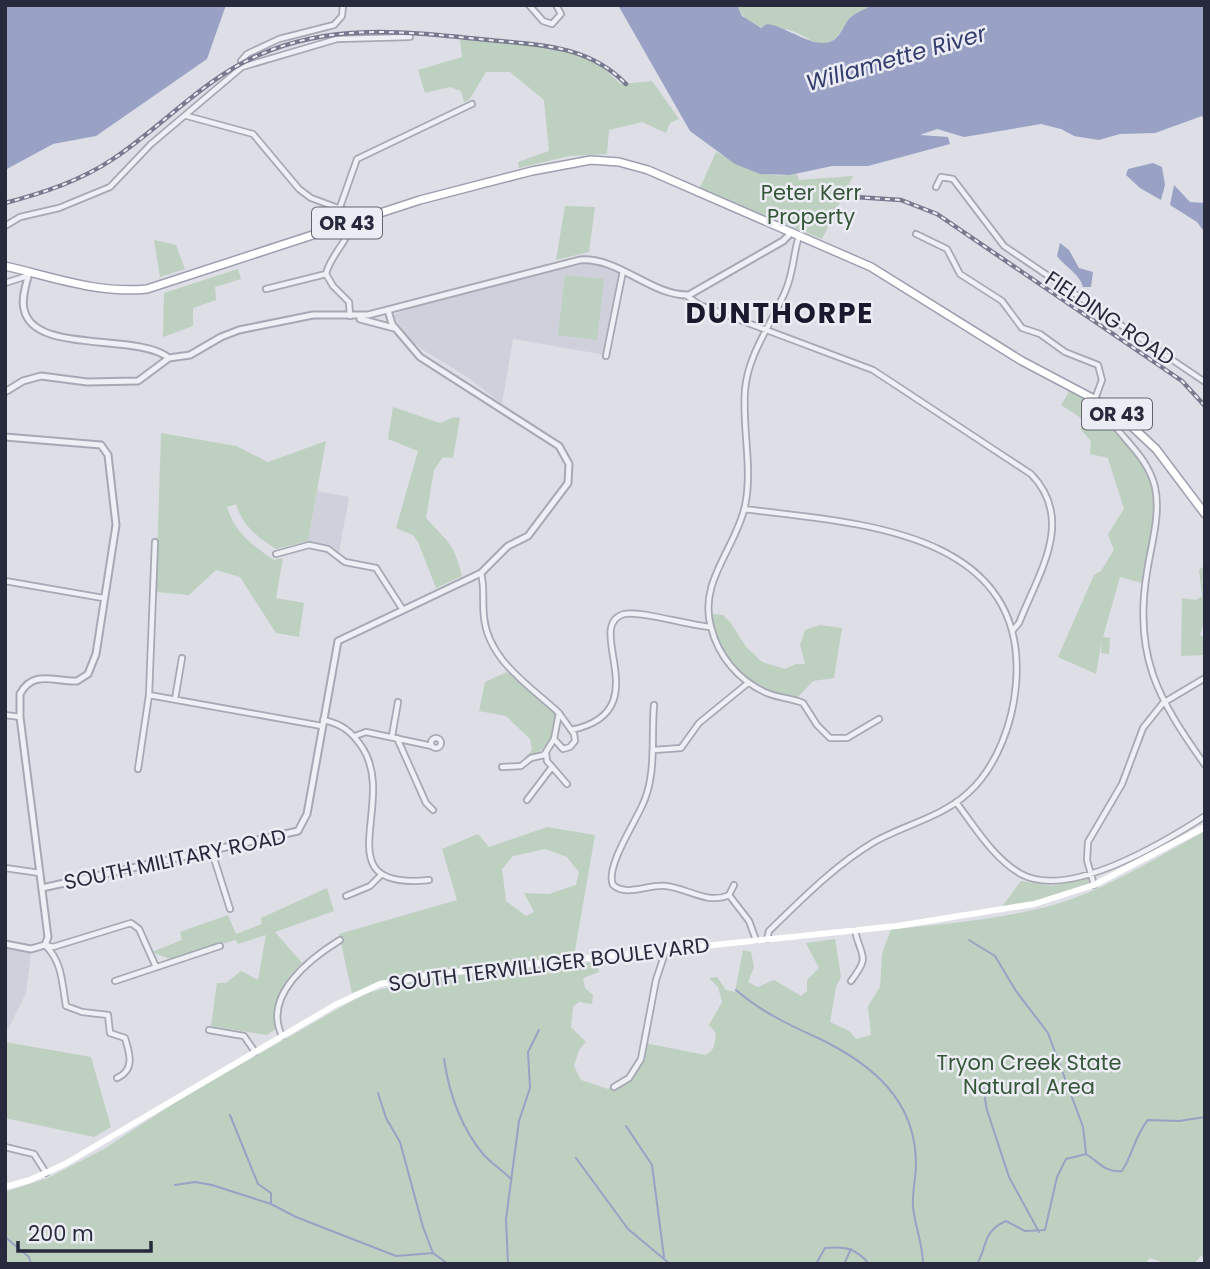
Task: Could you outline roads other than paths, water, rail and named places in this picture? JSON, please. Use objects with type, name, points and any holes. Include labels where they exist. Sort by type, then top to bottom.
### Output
[{"type":"main road","name":"OR 43","points":[[5,266],[98,289],[147,289],[352,222],[508,177],[574,162],[602,160],[648,170],[870,267],[1000,347],[1103,405],[1136,429],[1165,458],[1205,514]]},
{"type":"main road","name":"SOUTH TERWILLIGER BOULEVARD","points":[[5,1187],[46,1173],[351,996],[389,982],[892,927],[1034,904],[1094,885],[1205,827]]},
{"type":"street","points":[[242,67],[241,61],[247,54],[279,39],[334,25],[342,16],[343,5]]},
{"type":"street","points":[[529,5],[543,21],[552,24],[557,22],[561,14],[556,5]]},
{"type":"street","points":[[5,226],[20,217],[59,208],[110,187],[151,144],[242,67],[343,38],[410,37]]},
{"type":"street","points":[[340,207],[357,159],[472,104]]},
{"type":"street","points":[[187,116],[253,134],[293,185],[311,198],[349,212],[352,222],[347,237],[331,257],[326,274],[333,286],[349,302],[350,317]]},
{"type":"street","name":"FIELDING ROAD","points":[[936,187],[942,177],[953,179],[996,240],[1205,382]]},
{"type":"street","points":[[687,296],[795,234],[796,259],[786,290],[751,361],[745,389],[749,470],[744,509],[711,587],[711,627],[730,665],[748,683],[766,693],[803,703],[821,730],[835,739],[853,735],[879,719]]},
{"type":"street","points":[[916,234],[947,249],[960,274],[1007,307],[1022,328],[1040,334],[1065,352],[1098,365],[1102,380],[1094,400]]},
{"type":"street","points":[[350,317],[388,310],[577,261],[598,261],[687,296],[695,303],[873,370],[1031,474],[1047,495],[1052,514],[1050,551],[1019,623],[1012,631]]},
{"type":"street","points":[[606,356],[623,271]]},
{"type":"street","points":[[5,283],[24,277],[29,272]]},
{"type":"street","points":[[29,272],[23,308],[28,319],[39,329],[74,340],[151,347],[169,358]]},
{"type":"street","points":[[266,289],[326,274]]},
{"type":"street","name":"SOUTH MILITARY ROAD","points":[[42,888],[292,834],[302,828],[338,641],[481,573],[508,546],[528,536],[566,487],[568,461],[554,442],[426,361],[397,329],[388,310]]},
{"type":"street","points":[[5,392],[23,381],[41,376],[87,382],[138,381],[169,358],[190,355],[218,338],[239,330],[318,314],[382,323],[397,329]]},
{"type":"street","points":[[1103,405],[1138,451],[1155,487],[1156,518],[1143,595],[1143,621],[1149,662],[1163,704],[1205,765]]},
{"type":"street","points":[[5,437],[93,443],[105,449],[116,517],[98,646],[88,674],[77,681],[44,677],[31,681],[20,694],[20,717],[48,933],[45,945]]},
{"type":"street","points":[[744,509],[838,520],[898,533],[933,546],[960,561],[999,597],[1012,631],[1017,681],[1004,736],[981,779],[956,802],[877,840],[828,874],[769,931],[767,939]]},
{"type":"street","points":[[138,769],[149,695],[155,542]]},
{"type":"street","points":[[276,554],[309,545],[328,549],[345,562],[376,568],[403,610]]},
{"type":"street","points":[[481,573],[485,591],[483,616],[498,653],[520,680],[559,713],[575,740],[570,747],[559,748],[554,739]]},
{"type":"street","points":[[5,582],[103,598]]},
{"type":"street","points":[[571,730],[596,723],[614,701],[616,674],[610,637],[618,618],[624,614],[638,615],[711,627]]},
{"type":"street","points":[[175,698],[182,658]]},
{"type":"street","points":[[1094,885],[1086,855],[1089,838],[1122,784],[1145,724],[1163,704],[1205,678]]},
{"type":"street","points":[[654,750],[681,748],[699,723],[748,683]]},
{"type":"street","points":[[149,695],[346,728],[355,736],[367,755],[375,779],[368,852],[380,876],[402,882],[429,880]]},
{"type":"street","points":[[398,702],[395,737],[426,803],[433,810]]},
{"type":"street","points":[[654,705],[654,750],[646,795],[612,870],[613,885],[626,891],[663,885],[712,899],[729,895]]},
{"type":"street","points":[[502,767],[523,765],[546,752],[554,739],[559,713]]},
{"type":"street","points":[[5,715],[20,717]]},
{"type":"street","points":[[355,736],[366,732],[432,746]]},
{"type":"street","points":[[546,752],[552,767],[567,784]]},
{"type":"street","points":[[527,800],[552,767]]},
{"type":"street","points":[[956,802],[988,844],[1019,873],[1034,880],[1057,882],[1090,874],[1177,834],[1205,816]]},
{"type":"street","points":[[212,852],[230,909]]},
{"type":"street","points":[[5,868],[40,873]]},
{"type":"street","points":[[346,896],[370,886],[380,876]]},
{"type":"street","points":[[729,895],[734,885]]},
{"type":"street","points":[[729,895],[749,921],[756,940]]},
{"type":"street","points":[[5,944],[31,949],[45,945],[53,947],[133,923],[139,929],[156,967]]},
{"type":"street","points":[[851,981],[860,972],[864,960],[855,931]]},
{"type":"street","points":[[282,1036],[278,1017],[285,992],[309,962],[340,940]]},
{"type":"street","points":[[45,945],[55,956],[65,986],[66,1006],[110,1018],[111,1034],[125,1038],[130,1064],[125,1074],[117,1079]]},
{"type":"street","points":[[115,981],[220,946]]},
{"type":"street","points":[[614,1087],[629,1078],[641,1059],[656,980],[666,950]]},
{"type":"street","points":[[209,1030],[244,1036],[255,1053]]},
{"type":"street","points":[[5,1147],[34,1154],[46,1173]]},
{"type":"water","points":[[5,5],[226,5],[207,59],[96,136],[53,144],[5,170]]},
{"type":"water","name":"Willamette River","points":[[618,5],[737,5],[742,16],[761,28],[767,24],[775,26],[820,43],[835,39],[850,18],[872,5],[1205,5],[1205,121],[1202,116],[1155,133],[1120,134],[1099,140],[1074,136],[1061,129],[1041,124],[964,137],[937,129],[920,135],[948,137],[950,144],[868,166],[832,166],[790,175],[760,174],[735,164],[690,131]]},
{"type":"water","points":[[1153,163],[1162,167],[1165,185],[1161,200],[1140,188],[1126,175],[1128,169]]},
{"type":"water","points":[[1174,185],[1190,202],[1205,203],[1205,233],[1197,222],[1170,205]]},
{"type":"water","points":[[1060,243],[1069,250],[1079,268],[1093,272],[1091,287],[1083,287],[1057,256]]},
{"type":"waterway","points":[[969,940],[995,956],[1016,991],[1048,1033],[1083,1127],[1086,1153]]},
{"type":"waterway","points":[[736,990],[775,1017],[838,1048],[856,1060],[873,1072],[899,1103],[914,1141],[916,1164],[913,1207],[923,1264]]},
{"type":"waterway","points":[[508,1264],[506,1219],[519,1121],[530,1088],[528,1052],[539,1030]]},
{"type":"waterway","points":[[444,1059],[452,1097],[468,1132],[483,1154],[511,1179]]},
{"type":"waterway","points":[[982,1082],[987,1110],[1009,1177],[1039,1232]]},
{"type":"waterway","points":[[378,1093],[386,1118],[400,1142],[423,1227],[433,1253]]},
{"type":"waterway","points":[[230,1115],[258,1184],[271,1193],[271,1203]]},
{"type":"waterway","points":[[977,1264],[989,1234],[998,1225],[1006,1221],[1025,1231],[1045,1230],[1057,1177],[1066,1159],[1086,1154],[1107,1169],[1122,1171],[1148,1120],[1179,1121],[1205,1117]]},
{"type":"waterway","points":[[626,1126],[652,1165],[664,1257]]},
{"type":"waterway","points":[[576,1158],[628,1229],[670,1264]]},
{"type":"waterway","points":[[175,1185],[195,1182],[212,1185],[271,1204],[296,1217],[396,1256],[433,1253],[448,1264]]},
{"type":"waterway","points":[[5,1237],[29,1257],[31,1264]]},
{"type":"waterway","points":[[816,1264],[825,1248],[838,1247],[855,1251],[869,1264]]},
{"type":"waterway","points":[[844,1264],[851,1249]]},
{"type":"railway","points":[[5,203],[88,174],[113,159],[201,90],[239,65],[287,45],[315,38],[373,32],[545,46],[596,61],[626,84]]},
{"type":"railway","points":[[855,197],[901,200],[937,214],[1182,381],[1205,406]]},
{"type":"district","name":"DUNTHORPE","points":[[780,313]]},
{"type":"park label","name":"Peter Kerr Property","points":[[811,204]]},
{"type":"park label","name":"Tryon Creek State Natural Area","points":[[1029,1074]]}]
